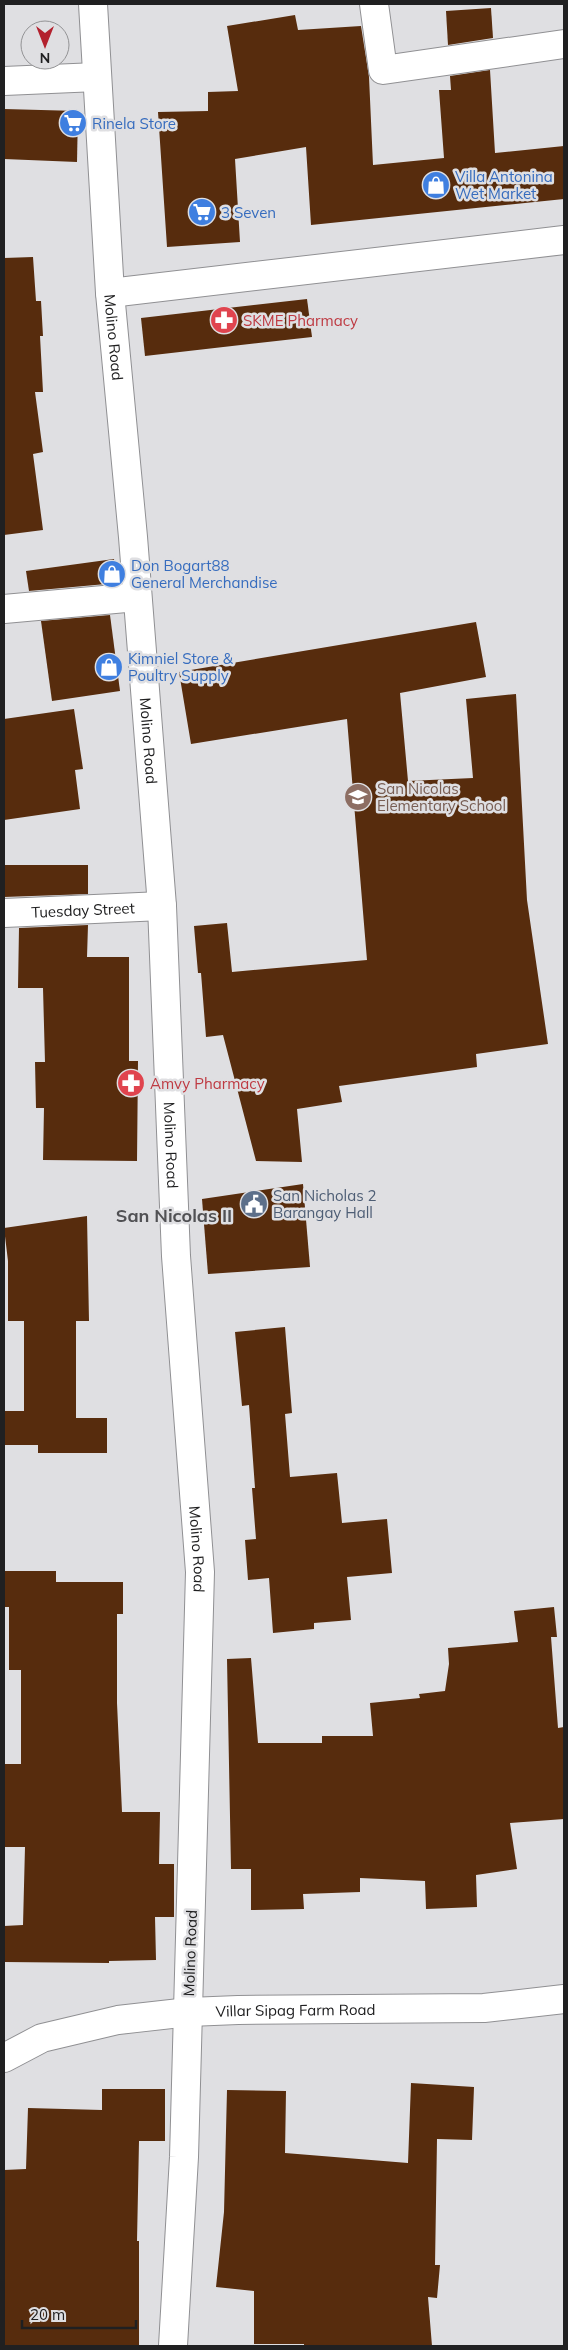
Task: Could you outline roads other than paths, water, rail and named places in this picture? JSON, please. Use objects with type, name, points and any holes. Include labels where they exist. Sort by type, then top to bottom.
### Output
[{"type":"main road","name":"Molino Road","points":[[93,4],[110,292],[162,906],[176,1256],[200,1572],[184,2157],[173,2346]]},
{"type":"main road","points":[[374,4],[382,70],[564,44]]},
{"type":"main road","points":[[4,81],[98,76]]},
{"type":"main road","points":[[110,292],[564,240]]},
{"type":"main road","points":[[4,609],[137,597]]},
{"type":"main road","name":"Tuesday Street","points":[[4,913],[162,906]]},
{"type":"main road","name":"Villar Sipag Farm Road","points":[[4,2058],[42,2038],[118,2020],[189,2012],[484,2008],[564,1999]]},
{"type":"place","name":"Rinela Store","points":[[73,123]]},
{"type":"place","name":"Villa Antonina Wet Market","points":[[436,185]]},
{"type":"place","name":"3 Seven","points":[[202,212]]},
{"type":"place","name":"SKME Pharmacy","points":[[224,320]]},
{"type":"place","name":"Don Bogart88 General Merchandise","points":[[112,574]]},
{"type":"place","name":"Kimniel Store & Poultry Supply","points":[[109,667]]},
{"type":"place","name":"San Nicolas Elementary School","points":[[358,797]]},
{"type":"place","name":"Amvy Pharmacy","points":[[131,1083]]},
{"type":"place","name":"San Nicholas 2 Barangay Hall","points":[[254,1204]]},
{"type":"district","name":"San Nicolas II","points":[[174,1215]]}]
